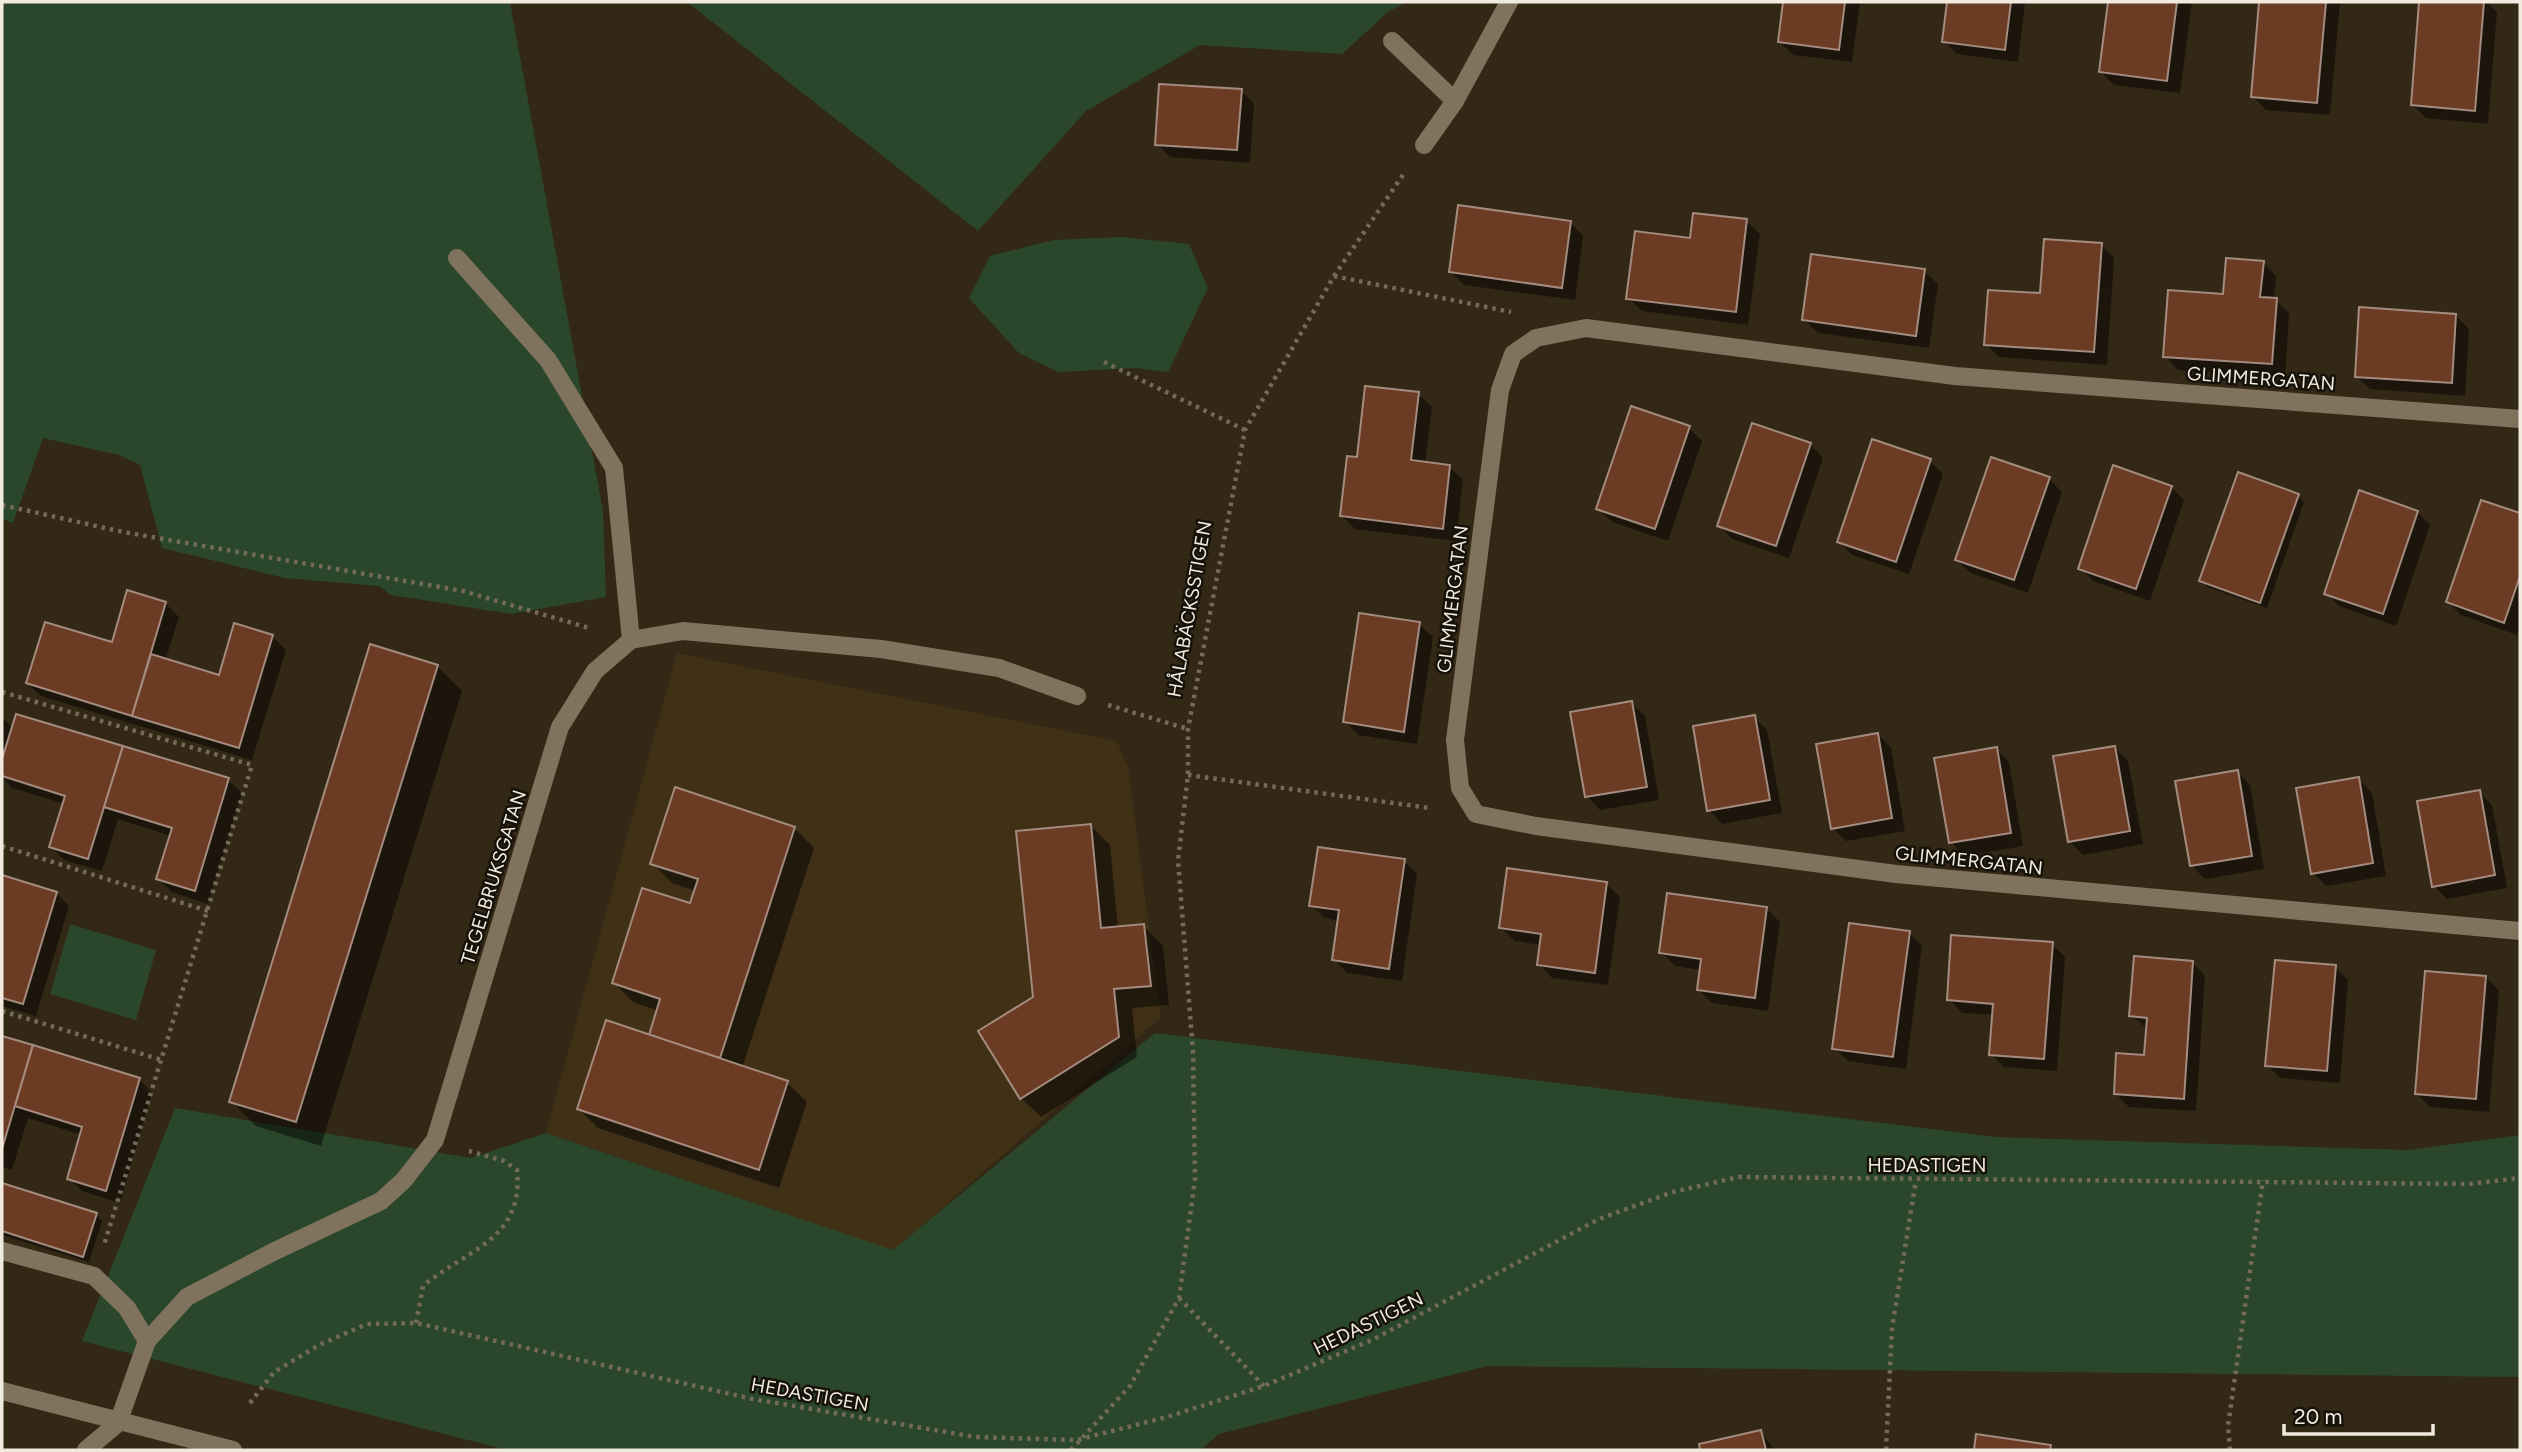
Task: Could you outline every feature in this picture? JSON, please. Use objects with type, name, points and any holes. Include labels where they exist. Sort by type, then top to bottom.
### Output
[{"type":"street","points":[[1424,145],[1455,101],[1509,2]]},
{"type":"street","points":[[1392,41],[1455,101]]},
{"type":"street","points":[[457,258],[548,360],[614,468],[631,640],[683,631],[881,649],[999,668],[1077,696]]},
{"type":"street","name":"GLIMMERGATAN","points":[[2520,419],[1955,376],[1586,328],[1536,338],[1513,354],[1500,390],[1455,740],[1460,788],[1476,814],[1536,826],[1896,874],[2520,931]]},
{"type":"street","name":"TEGELBRUKSGATAN","points":[[86,1450],[117,1423],[147,1341],[187,1297],[275,1251],[381,1201],[404,1180],[435,1140],[560,727],[595,671],[631,640]]},
{"type":"street","points":[[2,1251],[94,1276],[127,1308],[147,1341]]},
{"type":"street","points":[[2,1391],[117,1423],[233,1450]]},
{"type":"path","name":"HÅLABÄCKSSTIGEN","points":[[1070,1450],[1130,1385],[1179,1297],[1195,1179],[1192,1052],[1178,860],[1188,775],[1188,729],[1245,430],[1334,276],[1424,145]]},
{"type":"path","points":[[1334,276],[1512,312],[1536,338]]},
{"type":"path","points":[[1104,362],[1245,430]]},
{"type":"path","points":[[2,505],[123,532],[463,591],[631,640]]},
{"type":"path","points":[[2,692],[252,765],[94,1276]]},
{"type":"path","points":[[1077,696],[1188,729]]},
{"type":"path","points":[[1188,775],[1476,814]]},
{"type":"path","points":[[2,846],[208,911]]},
{"type":"path","points":[[2,1012],[162,1060]]},
{"type":"path","points":[[416,1323],[423,1286],[506,1227],[518,1200],[517,1170],[504,1161],[435,1140]]},
{"type":"path","name":"HEDASTIGEN","points":[[250,1403],[274,1372],[318,1345],[367,1324],[416,1323],[753,1399],[975,1437],[1077,1440],[1167,1417],[1264,1386],[1374,1339],[1599,1219],[1673,1192],[1739,1177],[2469,1184],[2520,1178]]},
{"type":"path","points":[[1886,1450],[1892,1328],[1916,1180]]},
{"type":"path","points":[[2230,1450],[2228,1426],[2263,1180]]},
{"type":"path","points":[[1179,1297],[1264,1386]]},
{"type":"shaded area","points":[[677,653],[1117,741],[1128,767],[1161,1017],[893,1251],[546,1133]]},
{"type":"green space","points":[[2,2],[510,2],[603,511],[606,597],[511,614],[391,595],[379,586],[285,578],[162,548],[140,465],[119,455],[43,438],[13,523],[2,519]]},
{"type":"green space","points":[[687,2],[1407,2],[1388,12],[1342,54],[1200,45],[1086,111],[978,231]]},
{"type":"green space","points":[[1122,237],[1189,244],[1208,288],[1168,372],[1136,368],[1058,372],[1019,353],[969,298],[990,256],[1054,240]]},
{"type":"green space","points":[[70,924],[156,950],[136,1020],[50,994]]},
{"type":"green space","points":[[1155,1033],[1995,1137],[2409,1150],[2520,1135],[2520,1377],[1487,1366],[1219,1434],[1201,1450],[507,1450],[82,1341],[175,1108],[471,1158],[546,1133],[893,1250]]},
{"type":"building","points":[[1783,2],[1845,2],[1839,50],[1778,42]]},
{"type":"building","points":[[1947,2],[2011,2],[2005,50],[1942,42]]},
{"type":"building","points":[[2108,2],[2177,2],[2167,81],[2099,72]]},
{"type":"building","points":[[2259,2],[2326,2],[2317,103],[2251,97]]},
{"type":"building","points":[[2419,2],[2484,2],[2475,111],[2411,105]]},
{"type":"building","points":[[1159,84],[1242,89],[1237,150],[1155,145]]},
{"type":"building","points":[[1458,205],[1571,221],[1562,288],[1449,272]]},
{"type":"building","points":[[1693,213],[1747,219],[1736,312],[1626,299],[1635,231],[1690,238]]},
{"type":"building","points":[[2044,239],[2102,243],[2094,352],[1984,345],[1988,290],[2040,293]]},
{"type":"building","points":[[1811,254],[1925,269],[1916,336],[1802,320]]},
{"type":"building","points":[[2226,258],[2264,261],[2260,297],[2277,298],[2272,364],[2163,357],[2168,290],[2223,294]]},
{"type":"building","points":[[2359,307],[2456,314],[2452,383],[2355,377]]},
{"type":"building","points":[[1365,386],[1419,392],[1411,460],[1450,465],[1443,529],[1340,516],[1347,456],[1357,457]]},
{"type":"building","points":[[1631,406],[1690,426],[1655,529],[1596,509]]},
{"type":"building","points":[[1752,423],[1811,443],[1776,546],[1717,526]]},
{"type":"building","points":[[1872,439],[1931,459],[1896,562],[1837,542]]},
{"type":"building","points":[[1991,457],[2050,477],[2014,580],[1955,560]]},
{"type":"building","points":[[2113,465],[2172,486],[2136,589],[2078,569]]},
{"type":"building","points":[[2238,472],[2299,494],[2260,603],[2199,581]]},
{"type":"building","points":[[2359,490],[2418,511],[2383,614],[2324,594]]},
{"type":"building","points":[[2481,500],[2520,513],[2520,576],[2504,623],[2446,602]]},
{"type":"building","points":[[127,590],[166,602],[132,716],[26,683],[45,622],[112,642]]},
{"type":"building","points":[[1359,613],[1420,622],[1404,732],[1343,722]]},
{"type":"building","points":[[234,623],[273,635],[239,748],[132,716],[151,654],[219,675]]},
{"type":"building","points":[[370,644],[438,665],[296,1122],[229,1102]]},
{"type":"building","points":[[1632,701],[1647,787],[1585,797],[1570,712]]},
{"type":"building","points":[[16,714],[123,746],[88,859],[49,847],[65,796],[2,776],[2,759]]},
{"type":"building","points":[[1755,715],[1770,800],[1707,811],[1693,726]]},
{"type":"building","points":[[1878,733],[1892,818],[1831,829],[1816,744]]},
{"type":"building","points":[[123,746],[229,778],[195,891],[156,879],[172,828],[104,807]]},
{"type":"building","points":[[2115,746],[2130,831],[2068,842],[2053,756]]},
{"type":"building","points":[[1997,747],[2011,833],[1949,843],[1934,758]]},
{"type":"building","points":[[2238,770],[2252,856],[2190,866],[2175,781]]},
{"type":"building","points":[[2359,777],[2373,863],[2311,874],[2296,788]]},
{"type":"building","points":[[675,787],[795,827],[720,1058],[649,1035],[660,999],[612,983],[642,888],[690,903],[698,879],[650,864]]},
{"type":"building","points":[[2480,790],[2495,875],[2432,887],[2417,801]]},
{"type":"building","points":[[1091,824],[1101,928],[1144,924],[1151,986],[1114,989],[1119,1037],[1020,1099],[978,1031],[1033,997],[1016,831]]},
{"type":"building","points":[[1318,847],[1405,859],[1389,969],[1332,960],[1339,910],[1309,906]]},
{"type":"building","points":[[1507,868],[1607,882],[1595,973],[1537,965],[1541,934],[1499,928]]},
{"type":"building","points":[[2,875],[57,892],[23,1004],[2,998]]},
{"type":"building","points":[[1667,893],[1767,907],[1755,998],[1697,990],[1701,959],[1659,953]]},
{"type":"building","points":[[1849,923],[1910,931],[1893,1057],[1832,1049]]},
{"type":"building","points":[[1951,935],[2053,942],[2044,1059],[1989,1055],[1993,1004],[1947,1000]]},
{"type":"building","points":[[2134,956],[2193,961],[2184,1099],[2114,1094],[2116,1053],[2144,1055],[2147,1018],[2129,1016]]},
{"type":"building","points":[[2275,960],[2336,965],[2327,1071],[2265,1066]]},
{"type":"building","points":[[2425,971],[2486,976],[2476,1099],[2415,1094]]},
{"type":"building","points":[[606,1020],[788,1081],[759,1170],[577,1109]]},
{"type":"building","points":[[2,1036],[33,1045],[2,1149]]},
{"type":"building","points":[[33,1045],[140,1078],[106,1191],[67,1179],[82,1127],[15,1106]]},
{"type":"building","points":[[2,1183],[97,1213],[83,1257],[2,1231]]},
{"type":"building","points":[[1761,1430],[1766,1450],[1700,1450],[1699,1444]]},
{"type":"building","points":[[1976,1434],[2051,1445],[2050,1450],[1974,1450]]}]
